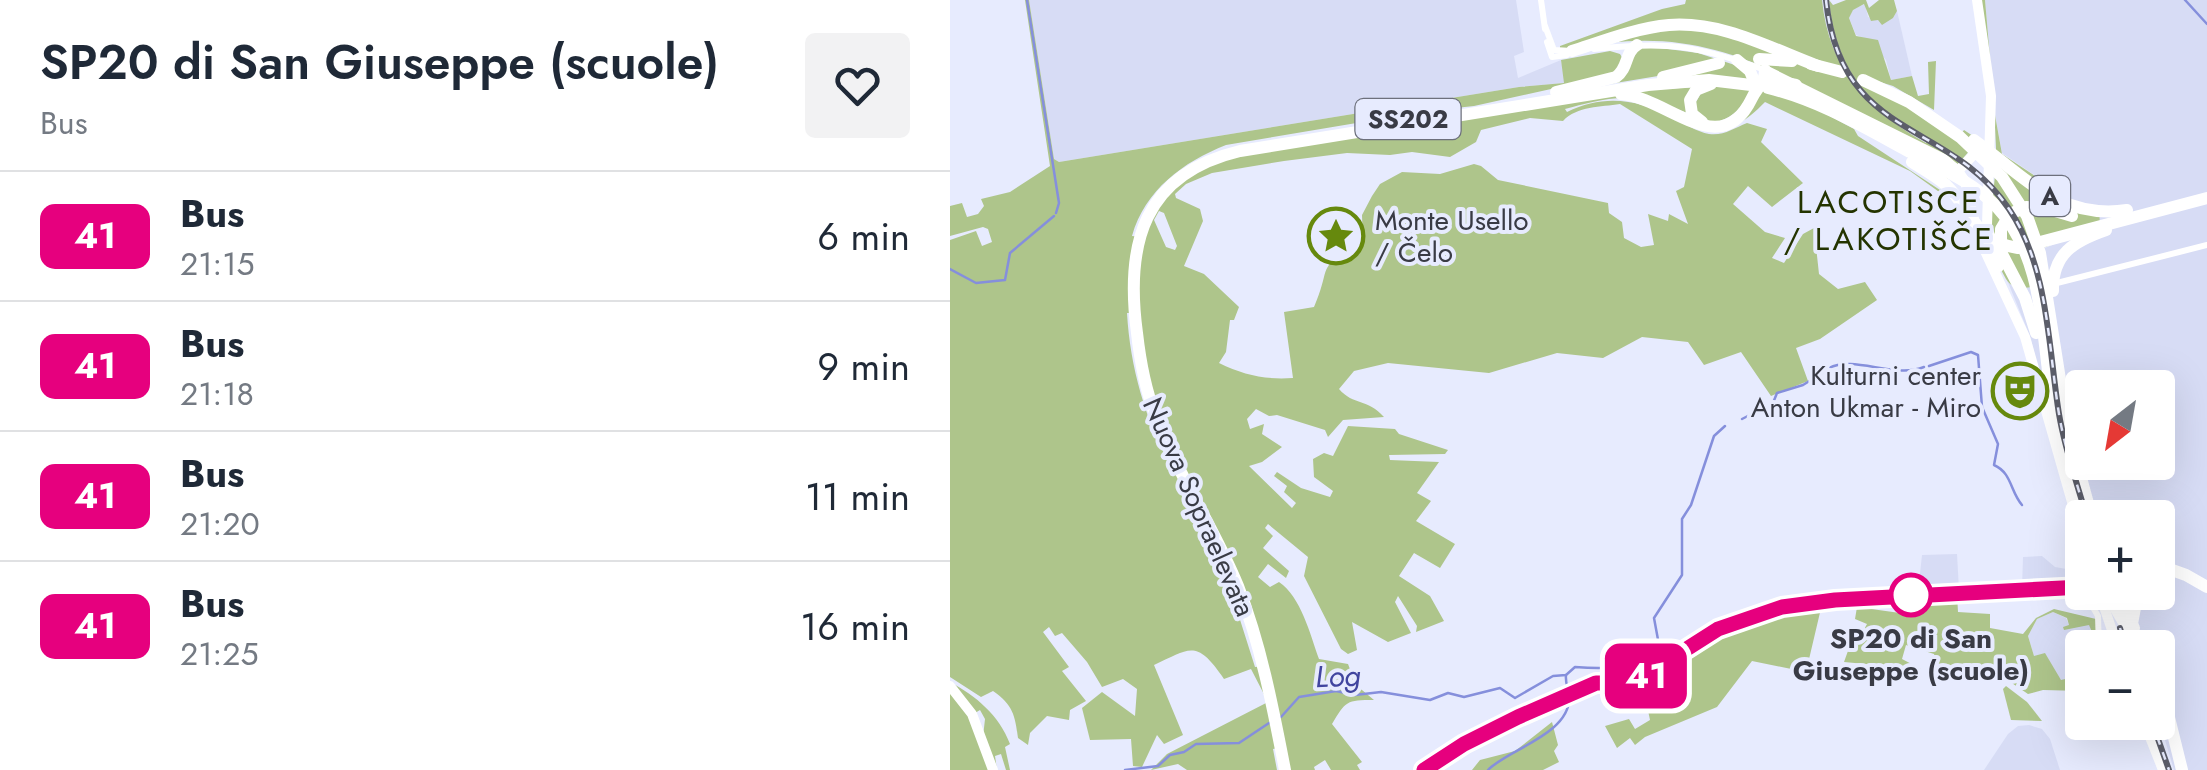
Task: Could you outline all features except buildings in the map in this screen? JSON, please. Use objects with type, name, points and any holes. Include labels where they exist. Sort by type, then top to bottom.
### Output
[{"type":"highway","points":[[1572,51],[1648,28],[1689,25],[1725,30],[1818,66]]},
{"type":"highway","points":[[1488,106],[1616,77],[1636,44]]},
{"type":"highway","points":[[1603,48],[1621,53],[1626,64]]},
{"type":"highway","points":[[1738,60],[1757,79]]},
{"type":"highway","name":"Nuova Sopraelevata","points":[[1282,770],[1240,590],[1176,465],[1147,388],[1132,313],[1128,265],[1146,211],[1166,185],[1190,166],[1218,152],[1648,80],[1719,63]]},
{"type":"highway","name":"Nuova Sopraelevata","points":[[1137,236],[1169,188],[1192,169],[1220,156],[1681,82],[1757,79],[1818,66],[1842,72]]},
{"type":"highway","points":[[1757,79],[1741,112],[1729,121],[1711,124],[1692,114],[1691,98],[1700,88],[1757,79],[1776,81],[1799,91]]},
{"type":"highway","points":[[1594,94],[1642,97],[1702,126],[1726,127],[1740,118],[1757,79]]},
{"type":"highway","points":[[1863,80],[1924,110],[1969,143],[2009,186],[2032,225],[2040,253],[2068,430],[2089,500]]},
{"type":"highway","name":"A","points":[[1799,91],[1931,169],[1985,236],[2000,244],[2018,248],[2176,205]]},
{"type":"highway","name":"A","points":[[1969,143],[2062,204],[2089,212],[2105,213],[2207,195]]},
{"type":"highway","points":[[1931,169],[1968,184],[1993,203],[2026,250],[2034,277],[2052,404],[2078,500]]},
{"type":"highway","name":"A","points":[[2054,338],[2054,275],[2065,251],[2084,238],[2207,195]]},
{"type":"highway","name":"A","points":[[2052,404],[2029,310],[2013,289],[2001,252],[2001,229],[2010,214],[2018,210],[2046,208],[2100,219],[2154,204]]},
{"type":"highway","points":[[2175,572],[2203,586]]},
{"type":"highway","points":[[2175,576],[2203,586]]},
{"type":"highway","points":[[2169,740],[2179,770]]},
{"type":"highway","points":[[2172,740],[2179,770]]},
{"type":"highway","points":[[2173,740],[2179,770]]},
{"type":"main road","points":[[1978,0],[1987,52],[1991,124],[1988,234],[2013,289],[2016,314],[2030,349],[2071,500]]},
{"type":"main road","points":[[1799,91],[1920,147],[1958,171],[1965,182],[1983,246],[2013,289]]},
{"type":"main road","points":[[1958,171],[1969,143],[1991,124]]},
{"type":"main road","points":[[1969,143],[1990,159]]},
{"type":"main road","points":[[1970,204],[1980,209],[1988,203]]},
{"type":"main road","points":[[950,686],[972,714],[993,770]]},
{"type":"main road","points":[[2150,740],[2161,770]]},
{"type":"street","points":[[1541,0],[1552,57],[1603,48]]},
{"type":"street","points":[[1545,26],[1554,50],[1636,44],[1690,46],[1738,60]]},
{"type":"street","points":[[2013,289],[2032,290],[2207,245]]},
{"type":"street","points":[[1424,770],[1464,744],[1518,717],[1596,683],[1641,678],[1718,629],[1782,607],[1916,595],[2065,591]]},
{"type":"shaded area","points":[[1029,0],[1516,0],[1524,52],[1514,56],[1518,78],[1561,60],[1565,83],[1519,87],[1059,162],[1054,159]]},
{"type":"shaded area","points":[[1822,0],[1829,0],[1837,41],[1861,89],[1889,116],[1928,140],[1927,143],[1885,117],[1849,78],[1826,25]]},
{"type":"shaded area","points":[[1985,0],[2207,0],[2207,770],[2174,770],[2165,740],[2175,740],[2175,630],[2130,630],[2124,610],[2175,610],[2175,500],[2076,500],[2070,480],[2175,480],[2175,370],[2065,370],[2065,466],[2031,339],[2007,280],[2015,287],[2035,252],[2099,226],[2071,200],[2002,153]]},
{"type":"shaded area","points":[[1865,4],[1868,17],[1881,21],[1893,18],[1897,11],[1912,76],[1891,80],[1886,60],[1869,40],[1856,35],[1849,18],[1853,9]]},
{"type":"shaded area","points":[[1957,554],[1959,590],[1918,592],[1922,555]]},
{"type":"shaded area","points":[[2042,556],[2055,567],[2065,569],[2065,585],[2022,588],[2023,557]]},
{"type":"shaded area","points":[[2053,612],[2066,618],[2069,625],[2090,625],[2096,630],[2065,630],[2065,680],[2061,681],[2048,661],[2034,656],[2028,636],[2037,619]]},
{"type":"shaded area","points":[[2018,726],[2042,729],[2050,739],[2060,770],[1984,770],[2008,734]]},
{"type":"green space","points":[[1025,0],[1029,0],[1054,159],[1059,162],[1519,87],[1564,83],[1561,60],[1610,51],[1620,54],[1624,61],[1614,75],[1474,106],[1226,145],[1181,169],[1156,191],[1132,236],[1142,237],[1156,209],[1176,186],[1229,156],[1597,96],[1627,97],[1655,105],[1623,98],[1603,100],[1565,109],[1567,112],[1594,103],[1621,101],[1647,107],[1709,134],[1724,133],[1747,123],[1767,129],[1761,142],[1803,183],[1772,207],[1748,186],[1733,204],[1765,232],[1785,238],[1772,258],[1784,263],[1803,234],[1814,228],[1819,274],[1838,289],[1865,282],[1877,300],[1820,339],[1796,348],[1808,381],[1771,396],[1741,352],[1704,365],[1688,342],[1642,337],[1603,358],[1557,353],[1489,373],[1388,363],[1354,371],[1339,389],[1384,417],[1343,420],[1328,437],[1325,430],[1256,409],[1247,419],[1250,429],[1264,424],[1262,434],[1282,447],[1262,462],[1249,466],[1292,508],[1296,503],[1284,492],[1287,486],[1274,476],[1277,472],[1301,488],[1330,497],[1333,491],[1314,477],[1313,459],[1324,453],[1333,456],[1348,426],[1395,429],[1399,434],[1448,450],[1445,454],[1389,455],[1390,460],[1439,462],[1417,493],[1431,501],[1416,521],[1455,544],[1440,568],[1414,553],[1399,576],[1430,596],[1444,621],[1416,632],[1417,626],[1398,596],[1395,602],[1411,633],[1388,642],[1352,622],[1357,650],[1348,654],[1341,649],[1304,576],[1308,557],[1268,524],[1265,528],[1273,536],[1263,548],[1289,571],[1286,578],[1268,564],[1258,577],[1270,587],[1279,582],[1287,589],[1304,617],[1319,659],[1348,664],[1356,685],[1374,700],[1348,703],[1332,724],[1362,762],[1357,765],[1360,770],[1331,770],[1325,760],[1315,770],[1288,770],[1282,747],[1273,749],[1277,770],[1187,770],[1178,764],[1151,770],[1167,754],[1268,702],[1251,669],[1224,679],[1206,657],[1192,651],[1154,665],[1183,735],[1164,744],[1157,735],[1142,767],[1133,766],[1131,739],[1090,740],[1082,708],[1102,692],[1135,716],[1137,689],[1123,679],[1102,687],[1062,633],[1055,636],[1049,627],[1043,632],[1069,667],[1062,671],[1086,701],[1070,710],[1069,720],[1047,716],[1030,733],[1028,745],[1018,738],[1012,711],[1000,696],[993,691],[981,697],[950,677],[950,240],[976,231],[982,246],[992,242],[988,229],[983,227],[950,236],[950,206],[962,203],[967,217],[978,214],[984,206],[981,199],[1010,192],[1050,166]],"holes":[[[1620,104],[1692,149],[1684,187],[1676,191],[1688,224],[1669,214],[1668,221],[1648,214],[1654,245],[1641,247],[1624,238],[1622,222],[1609,213],[1608,203],[1498,180],[1474,164],[1440,174],[1402,172],[1380,184],[1372,196],[1362,215],[1363,245],[1337,258],[1327,268],[1314,307],[1284,312],[1293,378],[1255,376],[1219,363],[1226,352],[1230,320],[1234,320],[1239,307],[1204,274],[1184,266],[1203,221],[1200,209],[1176,198],[1175,194],[1186,184],[1212,173],[1347,153],[1412,152],[1450,157],[1476,142],[1481,130],[1530,118],[1563,121],[1582,110]],[[1159,211],[1164,213],[1177,246],[1175,250],[1166,247],[1154,220]],[[1127,313],[1137,313],[1151,395],[1180,463],[1172,468],[1147,412],[1135,373]],[[1211,522],[1250,608],[1265,666],[1255,667],[1229,585],[1202,527]]]},
{"type":"green space","points":[[1686,0],[1822,0],[1833,47],[1855,85],[1886,117],[1926,143],[1888,114],[1859,84],[1839,46],[1829,0],[1833,5],[1866,0],[1869,8],[1879,0],[1894,0],[1897,11],[1882,25],[1878,20],[1871,21],[1864,4],[1853,10],[1849,18],[1856,36],[1878,40],[1891,80],[1912,76],[1918,96],[1929,94],[1928,62],[1936,61],[1934,110],[1893,86],[1861,76],[1863,80],[1859,81],[1908,105],[1967,147],[1971,142],[1961,134],[1964,130],[1979,140],[1958,164],[1785,76],[1730,54],[1673,42],[1609,43],[1651,28],[1698,28],[1743,38],[1784,56],[1759,57],[1760,61],[1795,63],[1842,74],[1843,69],[1751,36],[1704,25],[1657,24],[1560,51],[1560,46],[1685,4]]},
{"type":"green space","points":[[1980,0],[1985,0],[2002,154],[2071,200],[2099,208],[2100,226],[2040,249],[2041,284],[2027,288],[2009,283],[1994,247],[1995,130]]},
{"type":"green space","points":[[1635,48],[1698,53],[1744,68],[1751,89],[1736,112],[1712,123],[1692,109],[1704,88],[1658,76],[1591,87],[1616,79]]},
{"type":"green space","points":[[1772,83],[1786,85],[1848,113],[1847,116],[1814,100],[1769,86],[1768,93],[1803,102],[1854,129],[1858,136],[1940,190],[1943,187],[1932,173],[1898,151],[1929,165],[1931,161],[1858,119],[1943,163],[1949,174],[1942,194],[1910,171],[1765,102],[1747,118],[1730,127],[1765,87]]},
{"type":"green space","points":[[1698,87],[1690,114],[1626,91]]},
{"type":"green space","points":[[1655,105],[1704,127],[1730,127],[1719,130],[1708,130],[1697,127]]},
{"type":"green space","points":[[1957,594],[1958,612],[1990,614],[1990,628],[2023,634],[2036,618],[2054,609],[2096,619],[2096,630],[2089,625],[2064,630],[2069,625],[2067,618],[2053,612],[2037,619],[2028,636],[2034,656],[2045,653],[2061,680],[2065,679],[2065,691],[2028,694],[2000,675],[1937,664],[1934,654],[1906,645],[1902,659],[1921,669],[1890,674],[1887,666],[1844,662],[1853,637],[1860,637],[1867,624],[1855,619],[1857,607],[1900,613],[1925,607],[1926,598]]},
{"type":"green space","points":[[1822,604],[1806,672],[1752,661],[1717,707],[1645,737],[1635,745],[1630,738],[1617,748],[1605,726],[1629,719],[1635,729],[1650,720],[1646,701],[1657,696],[1649,677],[1728,627]]},
{"type":"green space","points":[[950,682],[978,700],[1000,724],[1010,744],[1005,747],[1010,770],[1006,770],[1001,754],[995,756],[997,770],[983,737],[985,719],[980,710],[975,713]]},
{"type":"green space","points":[[2006,686],[2027,702],[2042,721],[2011,720],[2003,689]]},
{"type":"green space","points":[[950,689],[967,710],[990,770],[950,770]]},
{"type":"green space","points":[[1552,722],[1558,745],[1554,751],[1559,762],[1543,770],[1472,770],[1480,760],[1515,751]]},
{"type":"waterway","points":[[1027,0],[1059,203],[1056,213]]},
{"type":"waterway","points":[[2185,0],[2207,24]]},
{"type":"waterway","points":[[950,269],[976,283],[1005,280],[1010,253],[1054,216]]},
{"type":"waterway","points":[[1929,366],[1971,352],[1978,355],[1982,407],[1998,444],[1994,465],[2008,477],[2022,505]]},
{"type":"waterway","points":[[1829,368],[1850,364],[1900,370],[1924,367]]},
{"type":"waterway","points":[[1742,419],[1773,403],[1777,393],[1803,385],[1827,370]]},
{"type":"waterway","points":[[1659,645],[1654,618],[1682,575],[1682,519],[1691,505],[1714,436],[1725,426]]},
{"type":"waterway","name":"Log","points":[[1281,717],[1299,697],[1336,691],[1355,695],[1381,692],[1430,700],[1448,693],[1464,697],[1500,688],[1515,698],[1575,667],[1630,664],[1659,649]]},
{"type":"waterway","points":[[1488,770],[1559,722],[1567,711],[1569,698],[1566,675]]},
{"type":"waterway","name":"Log","points":[[1125,770],[1158,766],[1170,755],[1196,744],[1239,743],[1269,723]]},
{"type":"railway","points":[[1826,0],[1836,46],[1852,80],[1874,105],[1984,180],[2009,209],[2022,232],[2045,308],[2062,427],[2082,500]]},
{"type":"railway","points":[[2158,740],[2169,770]]},
{"type":"bus line","name":"41","points":[[1424,770],[1483,733],[1518,717],[1596,683],[1634,681],[1718,629],[1782,607],[1835,600],[2065,589]]},
{"type":"place","name":"Monte Usello / Čelo","points":[[1336,236]]},
{"type":"place","name":"Kulturni center Anton Ukmar - Miro","points":[[2020,391]]},
{"type":"place","name":"SP20 di San Giuseppe (scuole)","points":[[1911,595]]},
{"type":"district","name":"LACOTISCE / LAKOTIŠČE","points":[[1889,220]]}]
